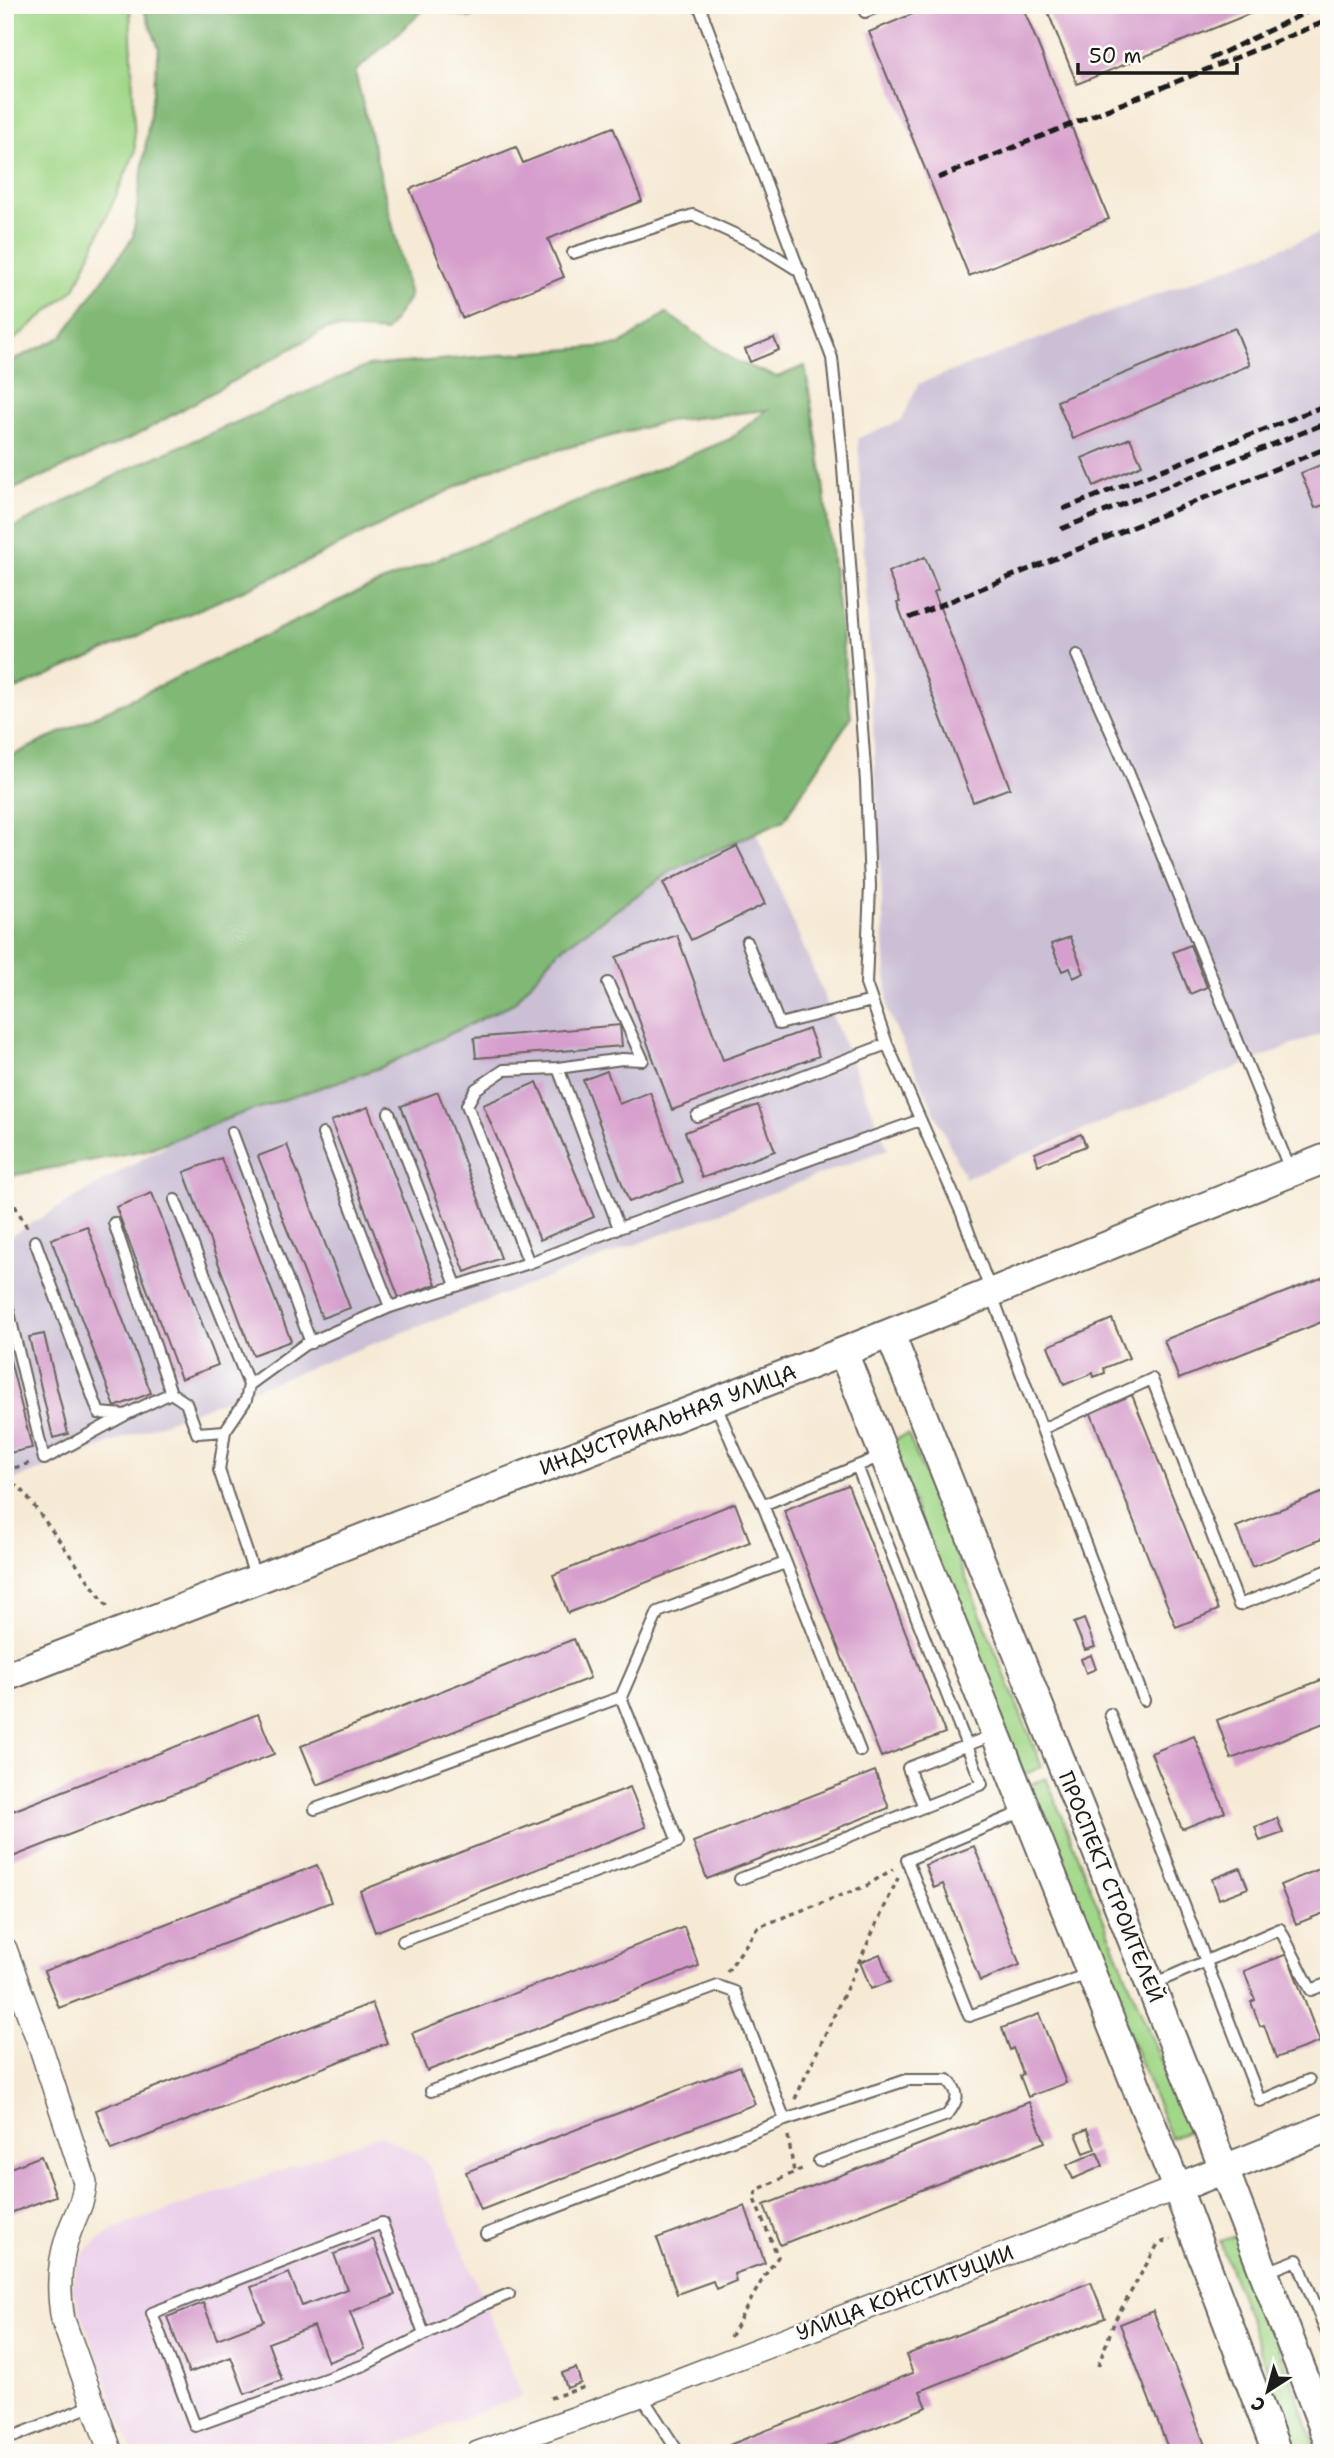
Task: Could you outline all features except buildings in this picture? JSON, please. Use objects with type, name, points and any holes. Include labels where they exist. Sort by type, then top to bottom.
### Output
[{"type":"street","name":"ИНДУСТРИАЛЬНАЯ УЛИЦА","points":[[5,1678],[890,1334],[1329,1157]]},
{"type":"street","name":"ПРОСПЕКТ СТРОИТЕЛЕЙ","points":[[890,1334],[1264,2273],[1323,2407],[1329,2441]]},
{"type":"street","points":[[843,1352],[1177,2188],[1277,2453]]},
{"type":"street","points":[[5,1949],[85,2182],[82,2205],[67,2237],[60,2267],[59,2288],[63,2320],[111,2453]]},
{"type":"street","name":"УЛИЦА КОНСТИТУЦИИ","points":[[478,2453],[640,2395],[1329,2127]]},
{"type":"lane","points":[[699,5],[832,358],[842,454],[866,782],[870,886],[866,984],[887,1044],[962,1214],[1144,1700]]},
{"type":"lane","points":[[864,12],[882,5]]},
{"type":"lane","points":[[573,253],[693,215],[755,244],[801,272]]},
{"type":"lane","points":[[1077,655],[1122,757],[1291,1172]]},
{"type":"lane","points":[[747,942],[779,1024],[872,1001]]},
{"type":"lane","points":[[529,1263],[467,1105],[476,1089],[504,1070],[558,1068],[622,1059],[643,1060],[608,983]]},
{"type":"lane","points":[[697,1116],[887,1044]]},
{"type":"lane","points":[[558,1068],[619,1228]]},
{"type":"lane","points":[[389,1113],[456,1285]]},
{"type":"lane","points":[[249,1385],[304,1345],[390,1307],[529,1263],[920,1120]]},
{"type":"lane","points":[[232,1132],[311,1343]]},
{"type":"lane","points":[[323,1134],[390,1307]]},
{"type":"lane","points":[[175,1200],[249,1385],[246,1400],[225,1431],[219,1470],[256,1580]]},
{"type":"lane","points":[[114,1223],[171,1393],[186,1403],[197,1433],[225,1431]]},
{"type":"lane","points":[[35,1241],[99,1413],[125,1415]]},
{"type":"lane","points":[[5,1296],[44,1459],[171,1393]]},
{"type":"lane","points":[[1042,1429],[1152,1379],[1239,1605],[1329,1570]]},
{"type":"lane","points":[[714,1401],[739,1459],[763,1505],[860,1751]]},
{"type":"lane","points":[[763,1505],[884,1455]]},
{"type":"lane","points":[[857,1466],[982,1784]]},
{"type":"lane","points":[[403,1941],[678,1842],[621,1697],[658,1612],[785,1563]]},
{"type":"lane","points":[[315,1809],[621,1697]]},
{"type":"lane","points":[[1110,1714],[1260,2101],[1309,2080]]},
{"type":"lane","points":[[924,1807],[908,1768],[996,1734]]},
{"type":"lane","points":[[740,1879],[994,1779]]},
{"type":"lane","points":[[1026,1811],[906,1860],[969,2016],[1091,1973]]},
{"type":"lane","points":[[1150,1985],[1280,1929],[1311,1990],[1329,1983]]},
{"type":"lane","points":[[430,2091],[718,1986],[735,1992],[785,2120]]},
{"type":"lane","points":[[486,2234],[785,2120],[907,2080],[948,2080],[956,2088],[957,2102],[947,2115],[819,2161]]},
{"type":"lane","points":[[424,2334],[382,2222],[152,2313],[195,2426],[364,2365],[509,2294]]},
{"type":"lane","points":[[1264,2273],[1297,2260],[1329,2338]]},
{"type":"lane","points":[[640,2395],[679,2453]]},
{"type":"lane","points":[[5,2440],[93,2405]]},
{"type":"path","points":[[5,1188],[35,1241]]},
{"type":"path","points":[[5,1471],[44,1459]]},
{"type":"path","points":[[5,1478],[23,1491],[125,1631]]},
{"type":"path","points":[[718,1986],[758,1927],[866,1886],[906,1860]]},
{"type":"path","points":[[794,2172],[785,2120],[906,1860]]},
{"type":"path","points":[[730,2360],[730,2337],[778,2257],[754,2199],[757,2190],[819,2161]]},
{"type":"path","points":[[1098,2366],[1115,2320],[1158,2244],[1171,2239]]},
{"type":"path","points":[[616,2444],[620,2453]]},
{"type":"shaded area","points":[[1329,230],[1329,1030],[965,1178],[888,1012],[858,438],[902,420],[918,384]]},
{"type":"shaded area","points":[[745,807],[888,1149],[5,1483],[5,1239]]},
{"type":"shaded area","points":[[381,2135],[421,2156],[430,2168],[522,2396],[375,2453],[133,2453],[72,2288],[75,2269],[86,2250],[114,2229]]},
{"type":"green space","points":[[5,5],[130,5],[135,152],[75,289],[5,347]]},
{"type":"green space","points":[[142,5],[484,5],[470,18],[427,7],[355,72],[410,296],[386,332],[328,328],[133,437],[5,493],[5,364],[62,337],[133,237],[159,48]]},
{"type":"green space","points":[[666,313],[735,361],[777,377],[805,366],[821,466],[851,717],[784,820],[673,870],[558,951],[514,1003],[382,1067],[232,1117],[146,1150],[5,1177],[5,759],[355,593],[730,439],[767,410],[668,421],[498,466],[292,569],[5,694],[5,532],[132,467],[367,366],[620,345]]},
{"type":"green space","points":[[908,1434],[1042,1767],[1023,1775],[889,1442]]},
{"type":"green space","points":[[1046,1778],[1189,2130],[1171,2138],[1027,1786]]},
{"type":"green space","points":[[1238,2235],[1318,2453],[1298,2453],[1220,2241]]},
{"type":"railway","points":[[1210,59],[1321,5]]},
{"type":"railway","points":[[938,178],[1329,20]]},
{"type":"railway","points":[[1063,509],[1329,404]]},
{"type":"railway","points":[[1061,529],[1329,422]]},
{"type":"railway","points":[[909,618],[1329,447]]}]
